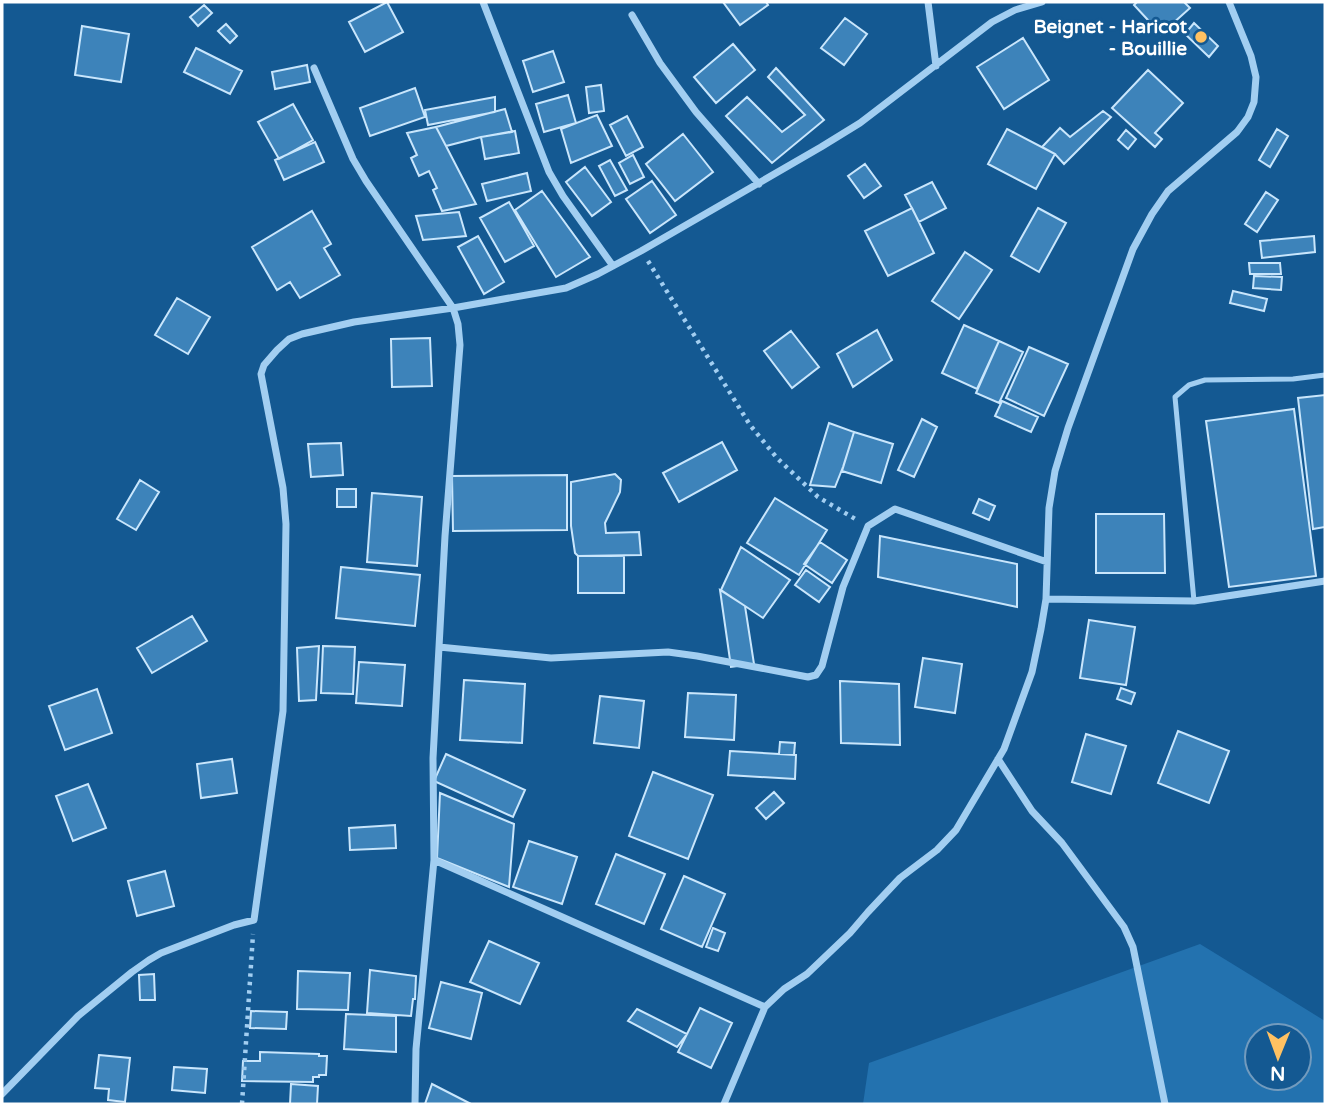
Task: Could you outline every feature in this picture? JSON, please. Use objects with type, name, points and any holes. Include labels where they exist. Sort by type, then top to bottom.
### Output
[{"type":"street","points":[[483,2],[548,172],[613,266]]},
{"type":"street","points":[[928,2],[936,66]]},
{"type":"street","points":[[2,1094],[78,1016],[149,960],[234,925],[254,920],[283,711],[286,524],[283,488],[261,374],[264,365],[289,339],[302,334],[354,322],[566,288],[642,251],[759,184],[860,123],[992,22],[1015,10],[1042,2]]},
{"type":"street","points":[[724,1104],[765,1007],[807,974],[850,933],[900,878],[936,850],[956,830],[1004,750],[1032,672],[1046,599],[1049,508],[1055,471],[1133,249],[1168,191],[1237,132],[1248,117],[1254,102],[1256,77],[1251,56],[1229,2]]},
{"type":"street","points":[[632,15],[660,63],[696,112],[759,184]]},
{"type":"street","points":[[314,68],[353,159],[453,308],[458,324],[460,345],[445,536],[433,758],[434,860],[416,1049],[415,1104]]},
{"type":"street","points":[[439,647],[551,658],[668,652],[808,677],[816,675],[822,666],[843,587],[868,526],[895,509],[1047,562]]},
{"type":"street","points":[[1046,599],[1194,601],[1325,581]]},
{"type":"street","points":[[998,759],[1032,811],[1062,843],[1124,927],[1133,947],[1165,1104]]},
{"type":"street","points":[[434,860],[765,1007]]},
{"type":"lane","points":[[1194,601],[1175,397],[1189,385],[1205,380],[1293,379],[1325,375]]},
{"type":"path","points":[[642,251],[750,425],[776,458],[818,497],[868,526]]},
{"type":"path","points":[[242,1104],[254,920]]},
{"type":"shaded area","points":[[1200,944],[1325,1021],[1325,1104],[863,1104],[869,1063]]},
{"type":"building","points":[[387,2],[403,32],[365,52],[349,22]]},
{"type":"building","points":[[723,2],[766,2],[768,5],[740,25]]},
{"type":"building","points":[[1137,2],[1184,2],[1190,8],[1161,34],[1134,5]]},
{"type":"building","points":[[204,5],[212,13],[198,26],[190,17]]},
{"type":"building","points":[[845,18],[867,34],[844,65],[821,48]]},
{"type":"building","points":[[1194,23],[1218,46],[1209,57],[1185,34]]},
{"type":"building","points":[[226,24],[237,36],[230,43],[218,31]]},
{"type":"building","points":[[82,26],[129,34],[121,82],[75,75]]},
{"type":"building","points":[[1023,38],[1049,80],[1004,109],[977,67]]},
{"type":"building","points":[[733,44],[755,70],[716,103],[694,77]]},
{"type":"building","points":[[196,48],[242,71],[230,94],[184,72]]},
{"type":"building","points":[[553,51],[564,82],[533,92],[523,61]]},
{"type":"building","points":[[307,65],[310,82],[275,89],[272,72]]},
{"type":"building","points":[[776,68],[824,120],[772,163],[726,116],[747,97],[782,132],[805,115],[768,77]]},
{"type":"building","points":[[1148,70],[1183,103],[1155,133],[1162,139],[1155,147],[1112,108]]},
{"type":"building","points":[[601,85],[604,111],[589,113],[586,87]]},
{"type":"building","points":[[415,88],[425,117],[370,136],[360,108]]},
{"type":"building","points":[[568,95],[576,123],[544,132],[536,104]]},
{"type":"building","points":[[495,97],[495,112],[428,125],[425,110]]},
{"type":"building","points":[[293,104],[313,140],[279,159],[258,122]]},
{"type":"building","points":[[505,109],[512,132],[446,146],[436,127]]},
{"type":"building","points":[[1103,111],[1111,117],[1064,164],[1055,154],[1042,147],[1060,128],[1070,137]]},
{"type":"building","points":[[597,115],[612,146],[571,163],[561,129]]},
{"type":"building","points":[[627,116],[643,147],[626,156],[610,125]]},
{"type":"building","points":[[436,127],[476,204],[442,211],[433,190],[437,188],[429,171],[419,176],[411,158],[417,155],[407,133]]},
{"type":"building","points":[[1007,129],[1055,154],[1036,189],[988,164]]},
{"type":"building","points":[[1277,129],[1288,136],[1270,167],[1259,160]]},
{"type":"building","points":[[1126,130],[1136,139],[1128,149],[1118,140]]},
{"type":"building","points":[[515,131],[519,153],[485,159],[481,137]]},
{"type":"building","points":[[683,134],[713,172],[675,201],[646,164]]},
{"type":"building","points":[[315,142],[324,162],[284,180],[275,160]]},
{"type":"building","points":[[633,155],[644,177],[630,184],[619,163]]},
{"type":"building","points":[[610,160],[627,190],[615,196],[599,166]]},
{"type":"building","points":[[865,164],[881,186],[864,198],[848,176]]},
{"type":"building","points":[[585,167],[611,202],[592,216],[566,182]]},
{"type":"building","points":[[527,173],[531,191],[487,201],[482,184]]},
{"type":"building","points":[[652,181],[676,215],[650,233],[626,199]]},
{"type":"building","points":[[932,182],[946,208],[919,222],[905,195]]},
{"type":"building","points":[[542,191],[590,257],[556,277],[515,210]]},
{"type":"building","points":[[1266,192],[1278,200],[1257,232],[1245,224]]},
{"type":"building","points":[[509,202],[534,246],[505,262],[480,218]]},
{"type":"building","points":[[912,208],[934,253],[888,276],[865,231]]},
{"type":"building","points":[[1038,208],[1066,223],[1039,272],[1011,256]]},
{"type":"building","points":[[312,211],[331,244],[324,248],[340,275],[300,298],[290,282],[277,290],[252,247]]},
{"type":"building","points":[[459,212],[466,236],[423,240],[416,216]]},
{"type":"building","points":[[478,236],[504,282],[484,294],[458,247]]},
{"type":"building","points":[[1314,236],[1315,252],[1262,258],[1260,241]]},
{"type":"building","points":[[965,252],[992,270],[959,319],[932,301]]},
{"type":"building","points":[[1249,263],[1280,263],[1281,274],[1250,274]]},
{"type":"building","points":[[1254,276],[1282,277],[1281,290],[1253,288]]},
{"type":"building","points":[[1233,291],[1267,299],[1264,311],[1230,303]]},
{"type":"building","points":[[177,298],[210,317],[188,354],[155,335]]},
{"type":"building","points":[[964,325],[999,341],[977,389],[942,373]]},
{"type":"building","points":[[877,330],[892,360],[853,387],[837,354]]},
{"type":"building","points":[[791,331],[819,367],[792,388],[764,351]]},
{"type":"building","points":[[430,338],[432,386],[392,387],[391,339]]},
{"type":"building","points":[[999,341],[1023,352],[999,403],[976,393]]},
{"type":"building","points":[[1029,347],[1068,364],[1044,416],[1006,398]]},
{"type":"building","points":[[1325,395],[1325,527],[1313,529],[1298,398]]},
{"type":"building","points":[[1002,401],[1038,417],[1031,432],[995,416]]},
{"type":"building","points":[[1294,409],[1316,576],[1229,587],[1206,421]]},
{"type":"building","points":[[922,419],[937,427],[914,477],[898,470]]},
{"type":"building","points":[[829,423],[854,432],[835,487],[810,485]]},
{"type":"building","points":[[854,432],[893,444],[881,483],[842,471]]},
{"type":"building","points":[[722,442],[737,470],[679,502],[663,473]]},
{"type":"building","points":[[341,443],[343,475],[311,477],[308,444]]},
{"type":"building","points":[[615,474],[621,480],[620,492],[605,523],[606,533],[639,532],[641,555],[578,556],[575,553],[571,526],[571,482]]},
{"type":"building","points":[[567,475],[567,530],[453,531],[452,476]]},
{"type":"building","points":[[140,480],[159,492],[136,530],[117,519]]},
{"type":"building","points":[[337,489],[356,489],[356,507],[337,507]]},
{"type":"building","points":[[372,493],[422,497],[417,566],[367,562]]},
{"type":"building","points":[[775,498],[827,530],[799,575],[747,543]]},
{"type":"building","points":[[979,499],[995,506],[989,520],[973,513]]},
{"type":"building","points":[[1096,514],[1164,514],[1165,573],[1096,573]]},
{"type":"building","points":[[880,536],[1017,564],[1017,607],[878,577]]},
{"type":"building","points":[[820,542],[847,560],[832,583],[804,564]]},
{"type":"building","points":[[741,547],[790,580],[763,618],[721,590]]},
{"type":"building","points":[[578,556],[624,556],[624,593],[578,593]]},
{"type":"building","points":[[341,567],[420,575],[415,626],[336,618]]},
{"type":"building","points":[[806,570],[830,587],[819,602],[795,585]]},
{"type":"building","points":[[720,590],[745,606],[754,664],[731,667]]},
{"type":"building","points":[[192,616],[207,641],[152,673],[137,648]]},
{"type":"building","points":[[1089,620],[1135,627],[1126,685],[1080,678]]},
{"type":"building","points":[[319,646],[316,700],[299,701],[297,648]]},
{"type":"building","points":[[323,646],[355,647],[353,694],[321,693]]},
{"type":"building","points":[[923,658],[962,664],[955,713],[915,707]]},
{"type":"building","points":[[359,662],[405,665],[402,706],[356,703]]},
{"type":"building","points":[[464,680],[525,684],[522,743],[460,740]]},
{"type":"building","points":[[840,681],[899,684],[900,745],[841,743]]},
{"type":"building","points":[[1121,688],[1135,693],[1131,704],[1117,699]]},
{"type":"building","points":[[97,689],[112,733],[65,750],[49,706]]},
{"type":"building","points":[[688,693],[736,695],[734,740],[685,737]]},
{"type":"building","points":[[600,696],[644,701],[639,748],[594,743]]},
{"type":"building","points":[[1178,731],[1229,751],[1209,803],[1158,783]]},
{"type":"building","points":[[1086,734],[1126,746],[1111,794],[1072,782]]},
{"type":"building","points":[[780,742],[795,743],[794,755],[779,754]]},
{"type":"building","points":[[730,751],[796,755],[795,779],[728,775]]},
{"type":"building","points":[[446,754],[525,790],[513,817],[434,781]]},
{"type":"building","points":[[232,759],[237,793],[201,798],[197,764]]},
{"type":"building","points":[[653,772],[713,795],[688,859],[629,836]]},
{"type":"building","points":[[88,784],[106,828],[73,841],[56,796]]},
{"type":"building","points":[[774,792],[784,803],[766,819],[756,808]]},
{"type":"building","points":[[440,793],[514,824],[509,887],[437,858]]},
{"type":"building","points":[[395,825],[396,848],[350,850],[349,828]]},
{"type":"building","points":[[529,841],[577,857],[562,904],[513,887]]},
{"type":"building","points":[[616,854],[665,874],[644,924],[596,904]]},
{"type":"building","points":[[165,871],[174,906],[137,916],[128,881]]},
{"type":"building","points":[[684,876],[725,894],[702,947],[661,929]]},
{"type":"building","points":[[713,928],[725,933],[718,951],[706,947]]},
{"type":"building","points":[[489,941],[539,963],[520,1004],[470,982]]},
{"type":"building","points":[[370,970],[416,976],[411,1016],[367,1013]]},
{"type":"building","points":[[298,971],[350,973],[348,1010],[297,1009]]},
{"type":"building","points":[[154,974],[155,1000],[140,1000],[139,975]]},
{"type":"building","points":[[441,982],[482,993],[471,1039],[429,1028]]},
{"type":"building","points":[[700,1008],[732,1023],[711,1068],[678,1052]]},
{"type":"building","points":[[637,1009],[687,1034],[677,1047],[628,1021]]},
{"type":"building","points":[[251,1011],[287,1012],[286,1029],[250,1028]]},
{"type":"building","points":[[346,1014],[396,1016],[396,1052],[344,1049]]},
{"type":"building","points":[[260,1052],[327,1056],[326,1075],[313,1077],[313,1082],[242,1081],[243,1061],[260,1061]]},
{"type":"building","points":[[99,1055],[130,1058],[125,1102],[108,1100],[109,1089],[95,1088]]},
{"type":"building","points":[[174,1067],[207,1069],[205,1093],[172,1090]]},
{"type":"building","points":[[291,1084],[318,1086],[317,1104],[290,1104]]},
{"type":"building","points":[[432,1084],[471,1104],[425,1104]]},
{"type":"place","name":"Beignet - Haricot - Bouillie","points":[[1201,37]]}]
